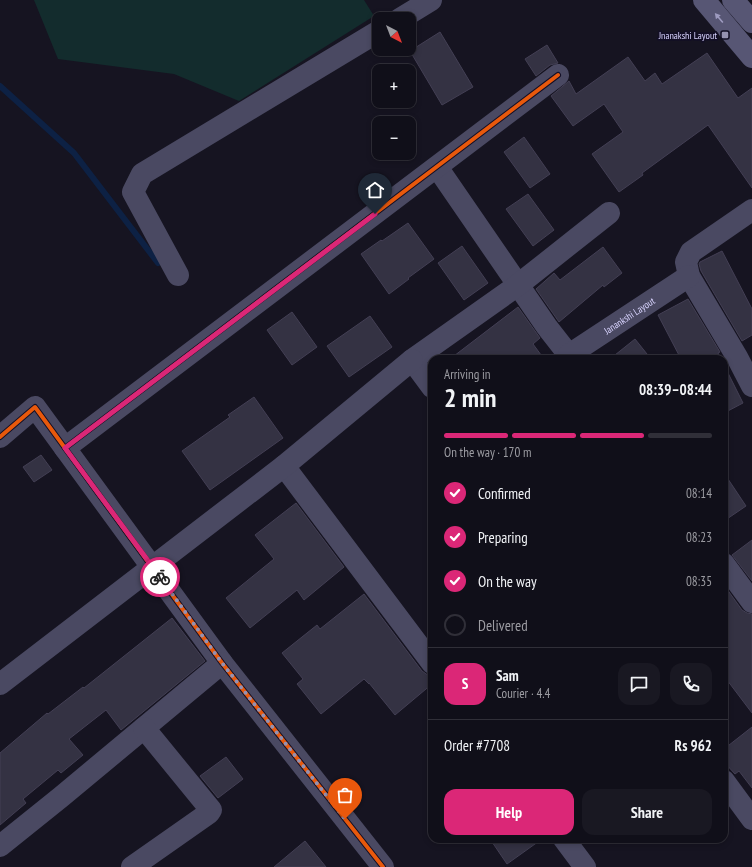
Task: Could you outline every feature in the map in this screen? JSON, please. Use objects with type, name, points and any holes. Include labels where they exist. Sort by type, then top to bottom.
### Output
[{"type":"main road","points":[[704,0],[752,57]]},
{"type":"main road","points":[[733,0],[752,22]]},
{"type":"street","points":[[411,12],[431,0]]},
{"type":"street","points":[[178,275],[133,192],[142,174],[372,35]]},
{"type":"street","points":[[65,448],[558,75]]},
{"type":"street","points":[[437,167],[547,327],[569,355]]},
{"type":"street","points":[[752,210],[691,252],[686,262],[689,276],[744,352],[752,386]]},
{"type":"street","points":[[0,684],[284,466],[412,360],[518,285],[609,213]]},
{"type":"street","name":"Janankshi Layout","points":[[574,355],[689,276]]},
{"type":"street","points":[[412,360],[428,382]]},
{"type":"street","points":[[0,436],[35,407],[222,663],[383,867]]},
{"type":"street","points":[[284,466],[428,658]]},
{"type":"street","points":[[728,569],[752,602]]},
{"type":"street","points":[[0,846],[222,663]]},
{"type":"street","points":[[132,867],[209,813],[211,810],[144,728]]},
{"type":"street","points":[[728,786],[752,819]]},
{"type":"street","points":[[567,843],[585,867]]},
{"type":"green space","points":[[34,0],[364,0],[372,13],[372,17],[239,101],[174,74],[58,59]]},
{"type":"building","points":[[440,32],[473,87],[442,105],[413,56],[416,56],[416,47]]},
{"type":"building","points":[[547,45],[558,63],[550,65],[536,76],[525,59]]},
{"type":"building","points":[[707,53],[738,98],[752,88],[752,188],[708,125],[642,173],[643,175],[619,192],[592,154],[623,132],[604,104],[573,126],[551,96],[569,81],[576,94],[628,57],[645,81],[655,73],[662,84]]},
{"type":"building","points":[[524,137],[550,174],[530,188],[504,152]]},
{"type":"building","points":[[528,194],[554,230],[533,246],[506,209]]},
{"type":"building","points":[[408,223],[434,259],[389,294],[361,254]]},
{"type":"building","points":[[462,246],[488,283],[464,300],[438,263]]},
{"type":"building","points":[[603,247],[622,273],[604,287],[603,285],[559,322],[536,289],[554,273],[560,280]]},
{"type":"building","points":[[722,251],[752,309],[752,335],[742,341],[701,271],[699,264],[700,262]]},
{"type":"building","points":[[688,299],[720,352],[718,353],[719,355],[679,355],[658,315]]},
{"type":"building","points":[[518,307],[540,338],[533,344],[541,355],[455,355]]},
{"type":"building","points":[[292,312],[317,347],[292,365],[267,330]]},
{"type":"building","points":[[370,316],[392,347],[349,377],[327,346]]},
{"type":"building","points":[[635,339],[648,355],[615,355]]},
{"type":"building","points":[[728,373],[743,403],[728,411]]},
{"type":"building","points":[[254,397],[283,438],[210,490],[182,451],[230,417],[228,415]]},
{"type":"building","points":[[41,455],[52,470],[34,482],[23,467]]},
{"type":"building","points":[[728,479],[746,506],[728,518]]},
{"type":"building","points":[[296,503],[344,567],[304,600],[297,590],[250,628],[226,598],[274,559],[255,535]]},
{"type":"building","points":[[752,540],[752,581],[732,555]]},
{"type":"building","points":[[728,591],[742,610],[752,614],[752,713],[728,681]]},
{"type":"building","points":[[364,594],[422,671],[428,675],[428,687],[395,715],[364,679],[321,714],[297,684],[303,679],[282,653],[317,625],[320,629]]},
{"type":"building","points":[[172,618],[205,661],[121,730],[106,710],[69,739],[83,755],[61,773],[58,770],[23,799],[26,803],[0,825],[0,753],[47,713],[48,714],[83,687],[84,688]]},
{"type":"building","points":[[752,727],[752,788],[739,771],[735,774],[728,766],[728,746]]},
{"type":"building","points":[[226,757],[243,779],[218,798],[200,776]]},
{"type":"building","points":[[305,841],[326,867],[274,867]]},
{"type":"building","points":[[493,843],[536,843],[507,864]]},
{"type":"waterway","points":[[0,86],[74,153],[158,263]]},
{"type":"cycle path","points":[[65,448],[558,75]]},
{"type":"cycle path","points":[[0,437],[35,407],[222,663],[383,867]]},
{"type":"way so far","points":[[160,577],[222,663],[345,819]]},
{"type":"place","name":"Jnanakshi Layout","points":[[725,35]]},
{"type":"route","points":[[160,577],[65,448],[375,214]]}]
